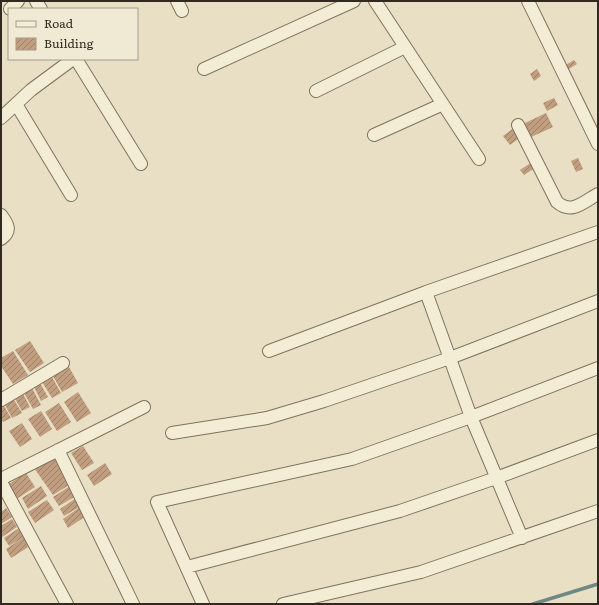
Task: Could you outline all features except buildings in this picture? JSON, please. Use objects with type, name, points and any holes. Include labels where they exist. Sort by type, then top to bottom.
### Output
[{"type":"street","points":[[10,8],[18,1]]},
{"type":"street","points":[[204,69],[354,1]]},
{"type":"street","points":[[375,1],[479,159]]},
{"type":"street","points":[[528,1],[598,144]]},
{"type":"street","points":[[316,91],[406,47]]},
{"type":"street","points":[[1,118],[31,90],[73,60]]},
{"type":"street","points":[[75,60],[141,164]]},
{"type":"street","points":[[16,104],[71,195]]},
{"type":"street","points":[[374,135],[443,104]]},
{"type":"street","points":[[518,125],[557,202],[568,208],[576,207],[598,194]]},
{"type":"street","points":[[1,214],[7,223],[8,231],[1,239]]},
{"type":"street","points":[[269,351],[426,292],[598,232]]},
{"type":"street","points":[[426,292],[471,417],[522,538]]},
{"type":"street","points":[[172,433],[267,418],[324,401],[450,358],[598,301]]},
{"type":"street","points":[[1,400],[64,363]]},
{"type":"street","points":[[204,604],[157,502],[352,459],[471,417],[598,368]]},
{"type":"street","points":[[67,604],[1,481],[58,450],[144,407]]},
{"type":"street","points":[[187,567],[400,511],[496,478],[598,440]]},
{"type":"street","points":[[58,450],[133,604]]},
{"type":"street","points":[[283,604],[421,572],[598,511]]},
{"type":"waterway","points":[[533,604],[598,584]]}]
